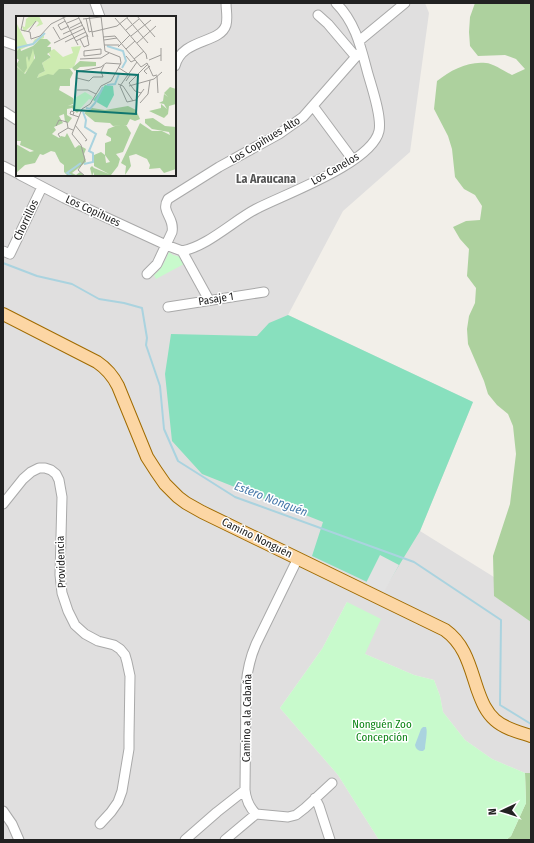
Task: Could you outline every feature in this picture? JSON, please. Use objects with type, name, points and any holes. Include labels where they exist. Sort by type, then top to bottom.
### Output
[{"type":"main road","name":"Camino Nonguén","points":[[3,314],[97,362],[108,371],[118,386],[151,464],[165,484],[178,497],[202,512],[438,626],[451,634],[464,650],[484,706],[490,715],[498,723],[531,736]]},
{"type":"street","points":[[95,3],[100,16]]},
{"type":"street","points":[[176,62],[177,58],[189,47],[218,35],[222,31],[226,25],[226,3]]},
{"type":"street","points":[[336,3],[343,9],[353,27],[359,41],[359,54]]},
{"type":"street","points":[[359,41],[405,3]]},
{"type":"street","points":[[318,14],[359,54]]},
{"type":"street","points":[[3,41],[16,46]]},
{"type":"street","name":"Los Copihues Alto","points":[[147,274],[157,264],[172,232],[172,222],[165,209],[165,204],[168,199],[219,167],[279,134],[304,117],[359,54]]},
{"type":"street","name":"Los Canelos","points":[[182,251],[205,242],[255,210],[330,175],[370,147],[377,138],[380,124],[378,109],[359,54]]},
{"type":"street","points":[[313,106],[353,160]]},
{"type":"street","points":[[3,111],[16,119]]},
{"type":"street","points":[[3,166],[16,172]]},
{"type":"street","name":"Los Copihues","points":[[22,176],[64,198],[166,245]]},
{"type":"street","name":"Chorrillos","points":[[7,252],[42,186]]},
{"type":"street","points":[[166,245],[182,251],[209,300]]},
{"type":"street","name":"Pasaje 1","points":[[168,307],[264,292]]},
{"type":"street","name":"Providencia","points":[[3,504],[23,479],[31,472],[39,468],[46,468],[56,474],[62,497],[60,575],[62,593],[68,611],[75,625],[85,634],[98,641],[120,649],[128,662],[130,676],[129,736],[128,755],[122,791],[118,802],[100,824]]},
{"type":"street","name":"Camino a la Cabaña","points":[[256,814],[249,806],[245,790],[246,686],[249,664],[256,644],[298,558]]},
{"type":"street","points":[[225,840],[256,814],[288,817],[296,815],[332,783]]},
{"type":"street","points":[[185,840],[245,790]]},
{"type":"street","points":[[315,798],[330,840]]},
{"type":"street","points":[[3,811],[12,824],[19,840]]},
{"type":"shaded area","points":[[3,3],[425,3],[429,13],[410,152],[343,211],[288,315],[473,402],[420,531],[526,597],[531,608],[531,773],[525,773],[492,759],[465,740],[443,712],[440,696],[434,680],[414,675],[365,654],[347,602],[322,649],[280,708],[338,775],[379,840],[3,840]]},
{"type":"shaded area","points":[[380,555],[399,565],[384,592],[366,583]]},
{"type":"green space","points":[[475,3],[531,3],[531,622],[494,596],[493,556],[510,504],[516,454],[513,426],[508,414],[497,405],[488,394],[468,344],[467,329],[469,316],[475,303],[476,288],[467,276],[469,249],[460,239],[453,227],[466,221],[480,220],[482,206],[475,195],[464,189],[455,177],[452,149],[448,136],[434,109],[437,81],[460,67],[473,63],[489,63],[512,75],[525,69],[516,59],[505,55],[478,56],[470,46],[470,17]]},
{"type":"green space","points":[[169,252],[173,255],[181,257],[184,264],[156,279],[154,275],[165,262]]},
{"type":"green space","points":[[288,315],[473,402],[420,531],[384,590],[312,556],[323,522],[202,474],[172,441],[165,374],[171,334],[257,336],[269,323]]},
{"type":"green space","name":"Nonguén Zoo Concepción","points":[[347,602],[381,619],[365,654],[414,675],[434,680],[440,696],[443,712],[465,740],[492,759],[525,773],[526,803],[511,836],[506,840],[379,840],[338,775],[280,708],[322,649]]},
{"type":"green space","points":[[525,773],[531,773],[531,838],[529,840],[506,840],[511,836],[526,803]]},
{"type":"water","points":[[423,727],[426,727],[427,732],[425,749],[420,751],[415,745]]},
{"type":"waterway","name":"Estero Nonguén","points":[[3,263],[37,276],[72,284],[99,299],[124,303],[142,308],[147,338],[146,345],[160,386],[164,429],[178,461],[235,497],[414,562],[501,620],[500,705],[531,724]]},
{"type":"district","name":"La Araucana","points":[[266,179]]}]
